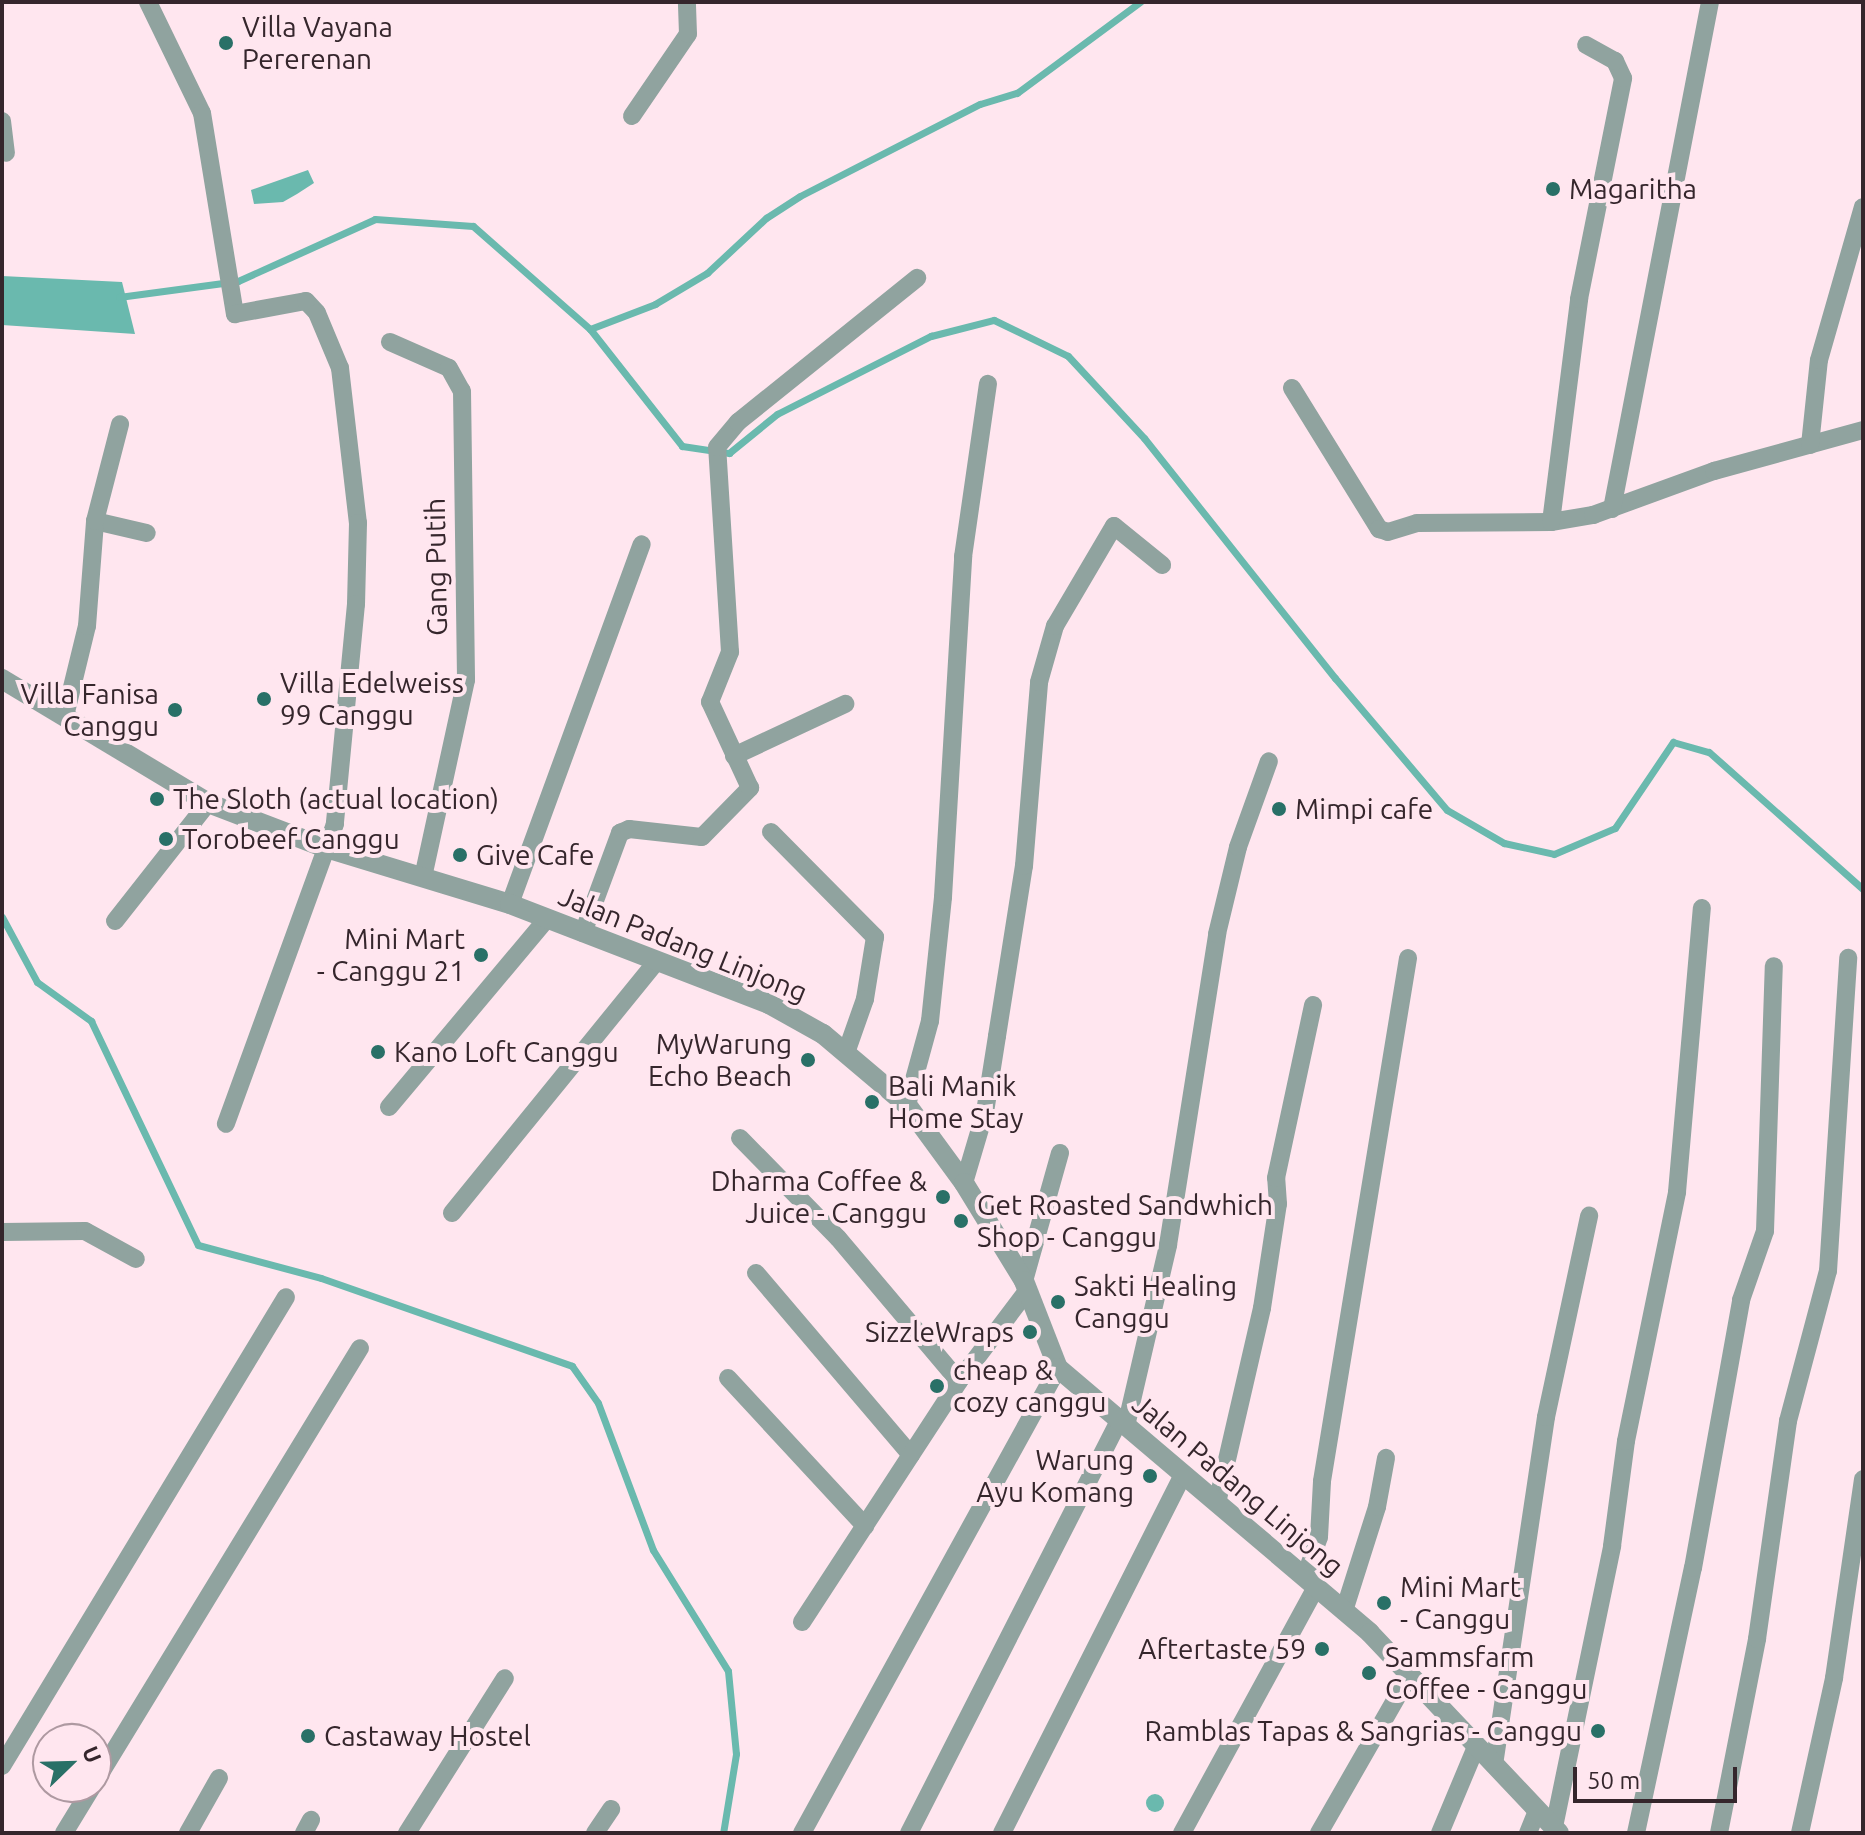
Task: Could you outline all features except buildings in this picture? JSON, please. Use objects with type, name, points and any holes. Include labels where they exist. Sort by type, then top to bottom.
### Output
[{"type":"street","points":[[148,2],[202,113],[230,275],[232,308],[242,317],[306,301],[317,313],[344,384],[358,523],[356,604],[335,824],[226,1124]]},
{"type":"street","points":[[632,116],[688,34],[687,2]]},
{"type":"street","points":[[1612,509],[1710,2]]},
{"type":"street","points":[[1551,522],[1579,299],[1623,78],[1615,61],[1586,45]]},
{"type":"street","points":[[2,121],[6,153]]},
{"type":"street","points":[[1810,445],[1819,360],[1863,207]]},
{"type":"street","points":[[583,933],[620,833],[629,829],[693,838],[710,833],[750,788],[710,702],[730,652],[718,507],[717,447],[738,422],[917,278]]},
{"type":"street","name":"Gang Putih","points":[[390,342],[449,368],[462,391],[466,680],[423,877]]},
{"type":"street","points":[[907,1105],[930,1021],[943,897],[963,557],[988,384]]},
{"type":"street","points":[[1292,388],[1379,529],[1398,531],[1429,522],[1551,522],[1612,509],[1714,471],[1863,430]]},
{"type":"street","points":[[65,716],[87,626],[95,521],[120,424]]},
{"type":"street","points":[[95,521],[147,533]]},
{"type":"street","points":[[964,1183],[985,1112],[995,1051],[1024,866],[1039,682],[1055,626],[1114,526],[1162,565]]},
{"type":"street","points":[[510,904],[642,544]]},
{"type":"street","name":"Jalan Padang Linjong","points":[[2,679],[208,803],[326,848],[510,904],[769,1004],[846,1053],[907,1105],[964,1183],[1025,1286],[1058,1368],[1344,1611],[1556,1830]]},
{"type":"street","points":[[734,756],[845,704]]},
{"type":"street","points":[[909,1833],[1122,1424],[1168,1245],[1217,934],[1238,847],[1269,761]]},
{"type":"street","points":[[115,921],[208,803]]},
{"type":"street","points":[[771,832],[875,937],[865,999],[846,1053]]},
{"type":"street","points":[[1556,1830],[1612,1546],[1626,1441],[1677,1192],[1702,908]]},
{"type":"street","points":[[389,1107],[547,919]]},
{"type":"street","points":[[1182,1833],[1310,1582],[1319,1537],[1322,1481],[1408,958]]},
{"type":"street","points":[[1719,1833],[1757,1639],[1788,1421],[1828,1271],[1848,958]]},
{"type":"street","points":[[452,1213],[656,962]]},
{"type":"street","points":[[1636,1833],[1693,1568],[1741,1300],[1765,1231],[1774,966]]},
{"type":"street","points":[[1217,1503],[1262,1308],[1278,1204],[1276,1178],[1313,1005]]},
{"type":"street","points":[[740,1138],[838,1238],[959,1381]]},
{"type":"street","points":[[802,1622],[959,1381],[1025,1286],[1060,1153]]},
{"type":"street","points":[[1494,1765],[1546,1417],[1589,1216]]},
{"type":"street","points":[[2,1232],[85,1231],[136,1259]]},
{"type":"street","points":[[756,1273],[911,1455]]},
{"type":"street","points":[[2,1766],[286,1297]]},
{"type":"street","points":[[64,1833],[360,1348]]},
{"type":"street","points":[[802,1833],[1058,1368]]},
{"type":"street","points":[[728,1378],[865,1526]]},
{"type":"street","points":[[1344,1611],[1377,1507],[1386,1458]]},
{"type":"street","points":[[1002,1833],[1183,1475]]},
{"type":"street","points":[[1800,1833],[1834,1678],[1863,1479]]},
{"type":"street","points":[[1319,1833],[1409,1676]]},
{"type":"street","points":[[407,1833],[505,1678]]},
{"type":"street","points":[[1440,1833],[1476,1747]]},
{"type":"street","points":[[188,1833],[219,1778]]},
{"type":"street","points":[[595,1833],[611,1809]]},
{"type":"street","points":[[1528,1833],[1537,1811]]},
{"type":"shaded area","points":[[308,170],[314,183],[297,194],[283,202],[254,204],[251,190]]},
{"type":"shaded area","points":[[2,276],[122,282],[135,334],[2,325]]},
{"type":"shaded area","points":[[1151,1794],[1159,1794],[1164,1803],[1162,1810],[1151,1812],[1146,1807],[1146,1799]]},
{"type":"waterway","points":[[590,329],[655,304],[707,273],[766,218],[800,196],[980,104],[1017,93],[1140,2]]},
{"type":"waterway","points":[[119,297],[238,281],[375,219],[473,226],[590,329],[682,446],[729,453],[777,414],[931,336],[994,320],[1068,356],[1144,438],[1335,678],[1447,810],[1504,843],[1554,854],[1615,828],[1673,742],[1709,752],[1863,889]]},
{"type":"waterway","points":[[2,917],[37,982],[91,1021],[198,1245],[321,1278],[572,1366],[598,1403],[653,1550],[728,1671],[736,1754],[723,1833]]},
{"type":"place","name":"Villa Vayana Pererenan","points":[[226,43]]},
{"type":"place","name":"Magaritha","points":[[1553,189]]},
{"type":"place","name":"Villa Edelweiss 99 Canggu","points":[[264,699]]},
{"type":"place","name":"Villa Fanisa Canggu","points":[[175,710]]},
{"type":"place","name":"The Sloth (actual location)","points":[[157,799]]},
{"type":"place","name":"Mimpi cafe","points":[[1279,809]]},
{"type":"place","name":"Torobeef Canggu","points":[[166,839]]},
{"type":"place","name":"Give Cafe","points":[[460,855]]},
{"type":"place","name":"Mini Mart - Canggu 21","points":[[481,955]]},
{"type":"place","name":"Kano Loft Canggu","points":[[378,1052]]},
{"type":"place","name":"MyWarung Echo Beach","points":[[808,1060]]},
{"type":"place","name":"Bali Manik Home Stay","points":[[872,1102]]},
{"type":"place","name":"Dharma Coffee & Juice - Canggu","points":[[943,1197]]},
{"type":"place","name":"Get Roasted Sandwhich Shop - Canggu","points":[[961,1221]]},
{"type":"place","name":"Sakti Healing Canggu","points":[[1058,1302]]},
{"type":"place","name":"SizzleWraps","points":[[1030,1332]]},
{"type":"place","name":"cheap & cozy canggu","points":[[937,1386]]},
{"type":"place","name":"Warung Ayu Komang","points":[[1150,1476]]},
{"type":"place","name":"Mini Mart - Canggu","points":[[1384,1603]]},
{"type":"place","name":"Aftertaste 59","points":[[1322,1649]]},
{"type":"place","name":"Sammsfarm Coffee - Canggu","points":[[1369,1673]]},
{"type":"place","name":"Ramblas Tapas & Sangrias - Canggu","points":[[1598,1731]]},
{"type":"place","name":"Castaway Hostel","points":[[308,1736]]}]
